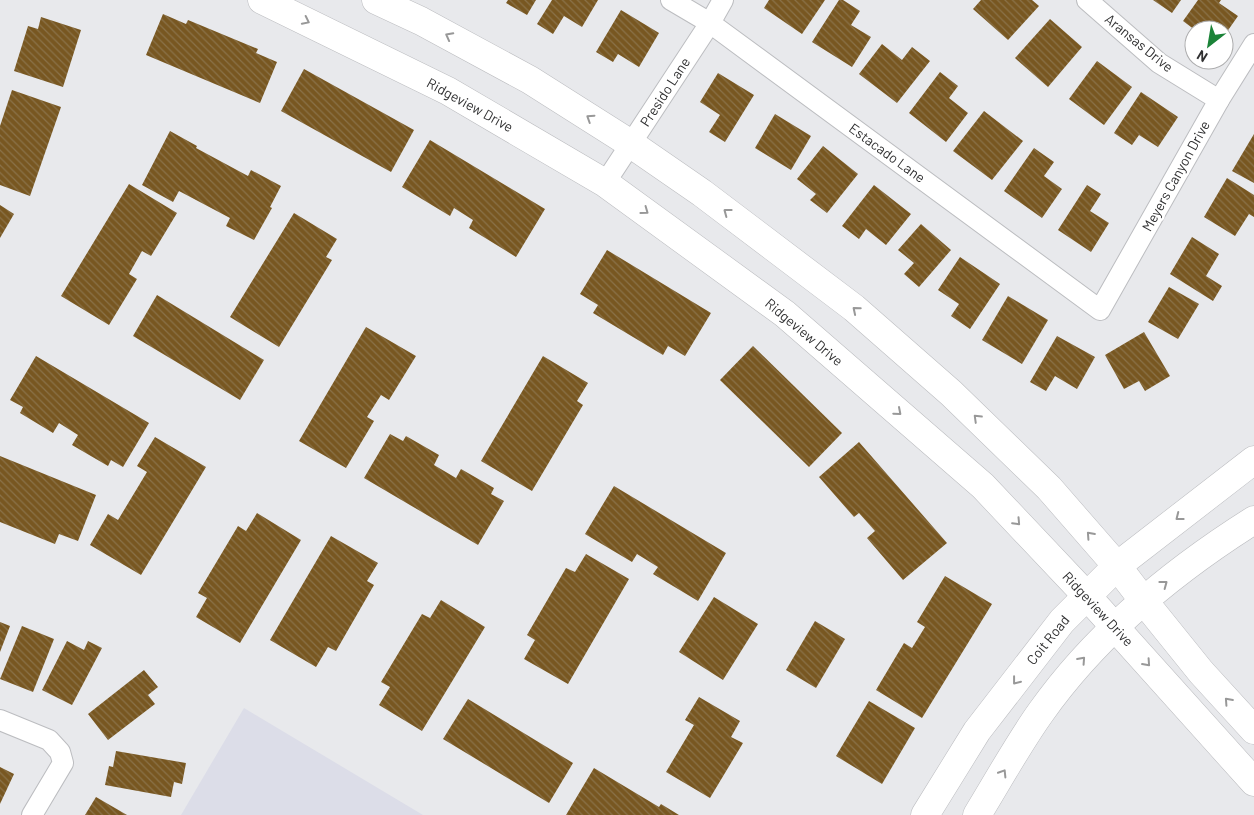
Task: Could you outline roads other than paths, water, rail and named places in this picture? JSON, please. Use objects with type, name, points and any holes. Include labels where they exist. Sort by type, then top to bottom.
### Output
[{"type":"main road","name":"Ridgeview Drive","points":[[262,0],[448,91],[605,183],[792,320],[983,486],[1086,596],[1254,782]]},
{"type":"main road","points":[[376,0],[420,21],[530,80],[631,144],[702,193],[846,302],[951,392],[1049,488],[1117,566],[1201,672],[1254,730]]},
{"type":"main road","name":"Coit Road","points":[[925,815],[976,731],[1062,621],[1117,566],[1254,460]]},
{"type":"main road","points":[[978,815],[1041,712],[1081,660],[1143,600],[1218,542],[1254,520]]},
{"type":"street","name":"Estacado Lane","points":[[671,0],[710,22],[1100,310]]},
{"type":"street","name":"Presido Lane","points":[[605,183],[723,0]]},
{"type":"street","name":"Aransas Drive","points":[[1087,0],[1159,63],[1218,100]]},
{"type":"street","name":"Meyers Canyon Drive","points":[[1100,310],[1218,100],[1254,44]]},
{"type":"street","points":[[0,720],[49,740],[60,752],[63,764],[32,815]]}]
